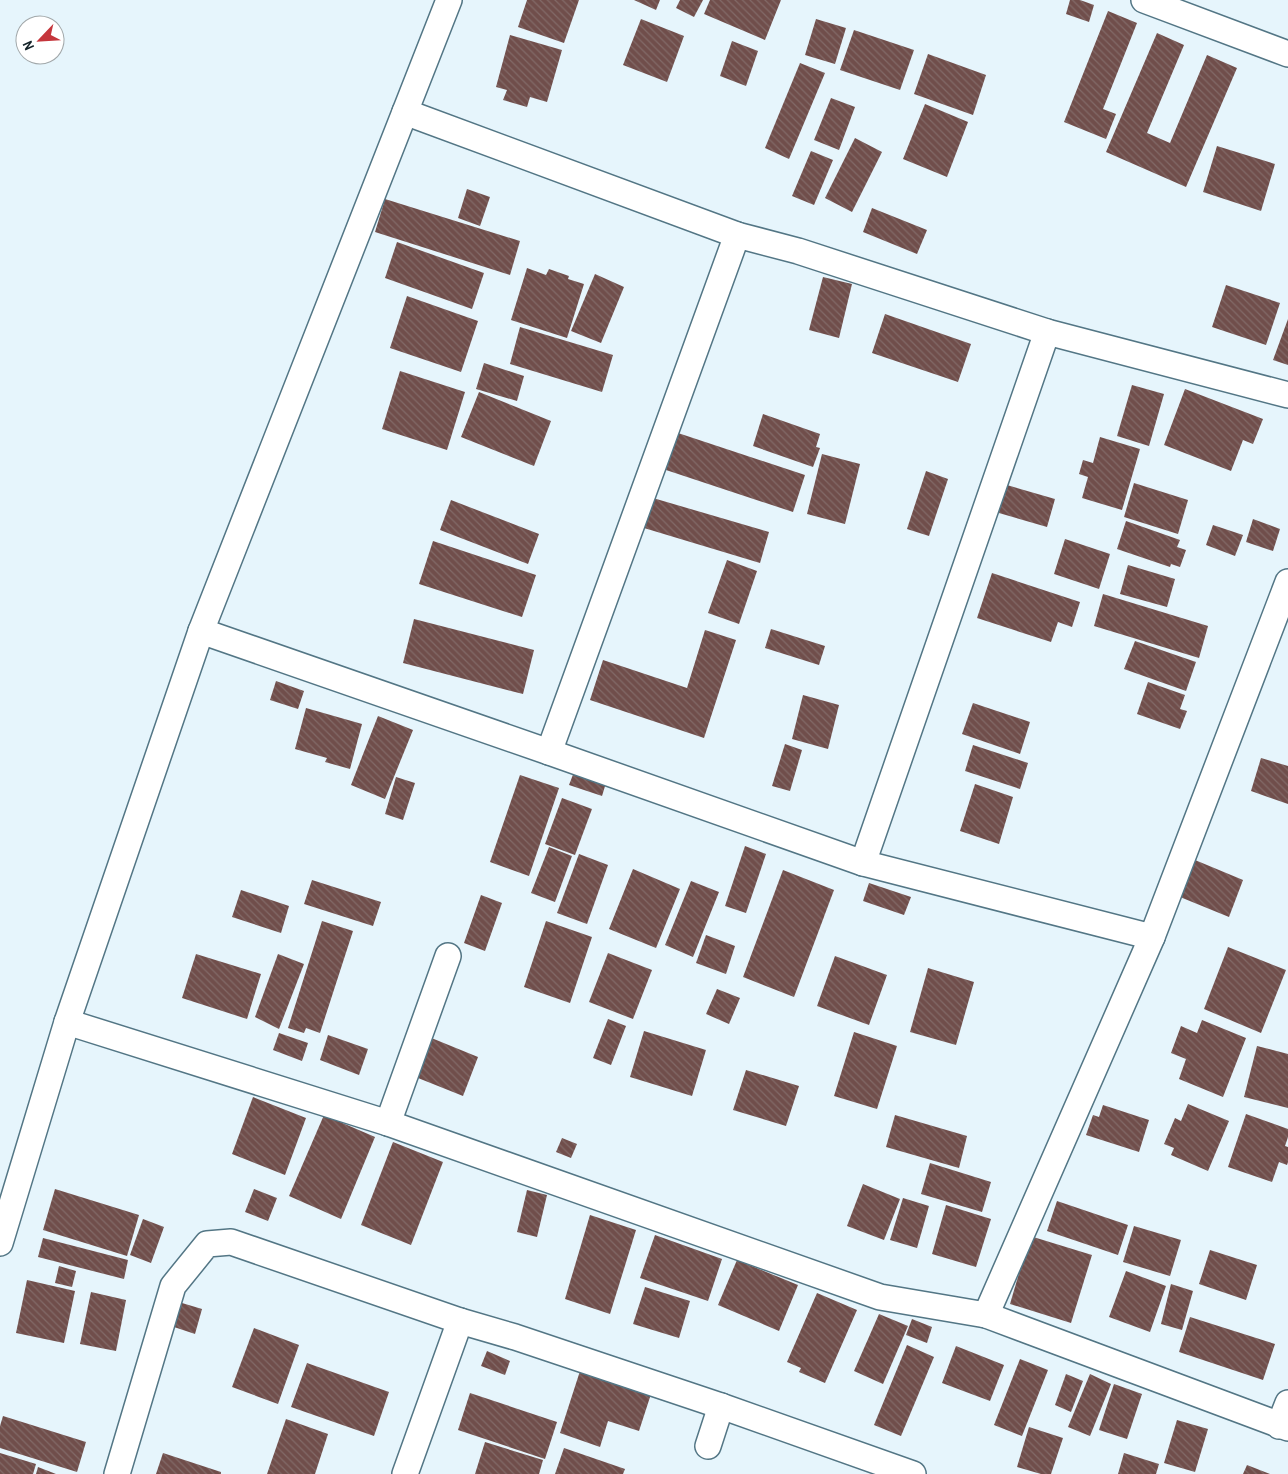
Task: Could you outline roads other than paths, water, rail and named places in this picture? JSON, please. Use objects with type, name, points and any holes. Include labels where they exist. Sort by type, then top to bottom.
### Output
[{"type":"street","points":[[0,1243],[67,1022],[201,630],[449,0]]},
{"type":"street","points":[[1144,0],[1288,54]]},
{"type":"street","points":[[405,112],[737,235],[798,251],[1047,332],[1288,395]]},
{"type":"street","points":[[549,752],[737,235]]},
{"type":"street","points":[[863,863],[1047,332]]},
{"type":"street","points":[[986,1315],[1152,937],[1288,582]]},
{"type":"street","points":[[201,630],[863,863],[1152,937]]},
{"type":"street","points":[[388,1123],[448,956]]},
{"type":"street","points":[[67,1022],[388,1123],[880,1296],[986,1315],[1285,1419]]},
{"type":"street","points":[[117,1474],[172,1286],[207,1244],[231,1242],[460,1321],[515,1336],[721,1406],[913,1474]]},
{"type":"street","points":[[405,1474],[460,1321]]},
{"type":"street","points":[[708,1446],[721,1406]]}]
